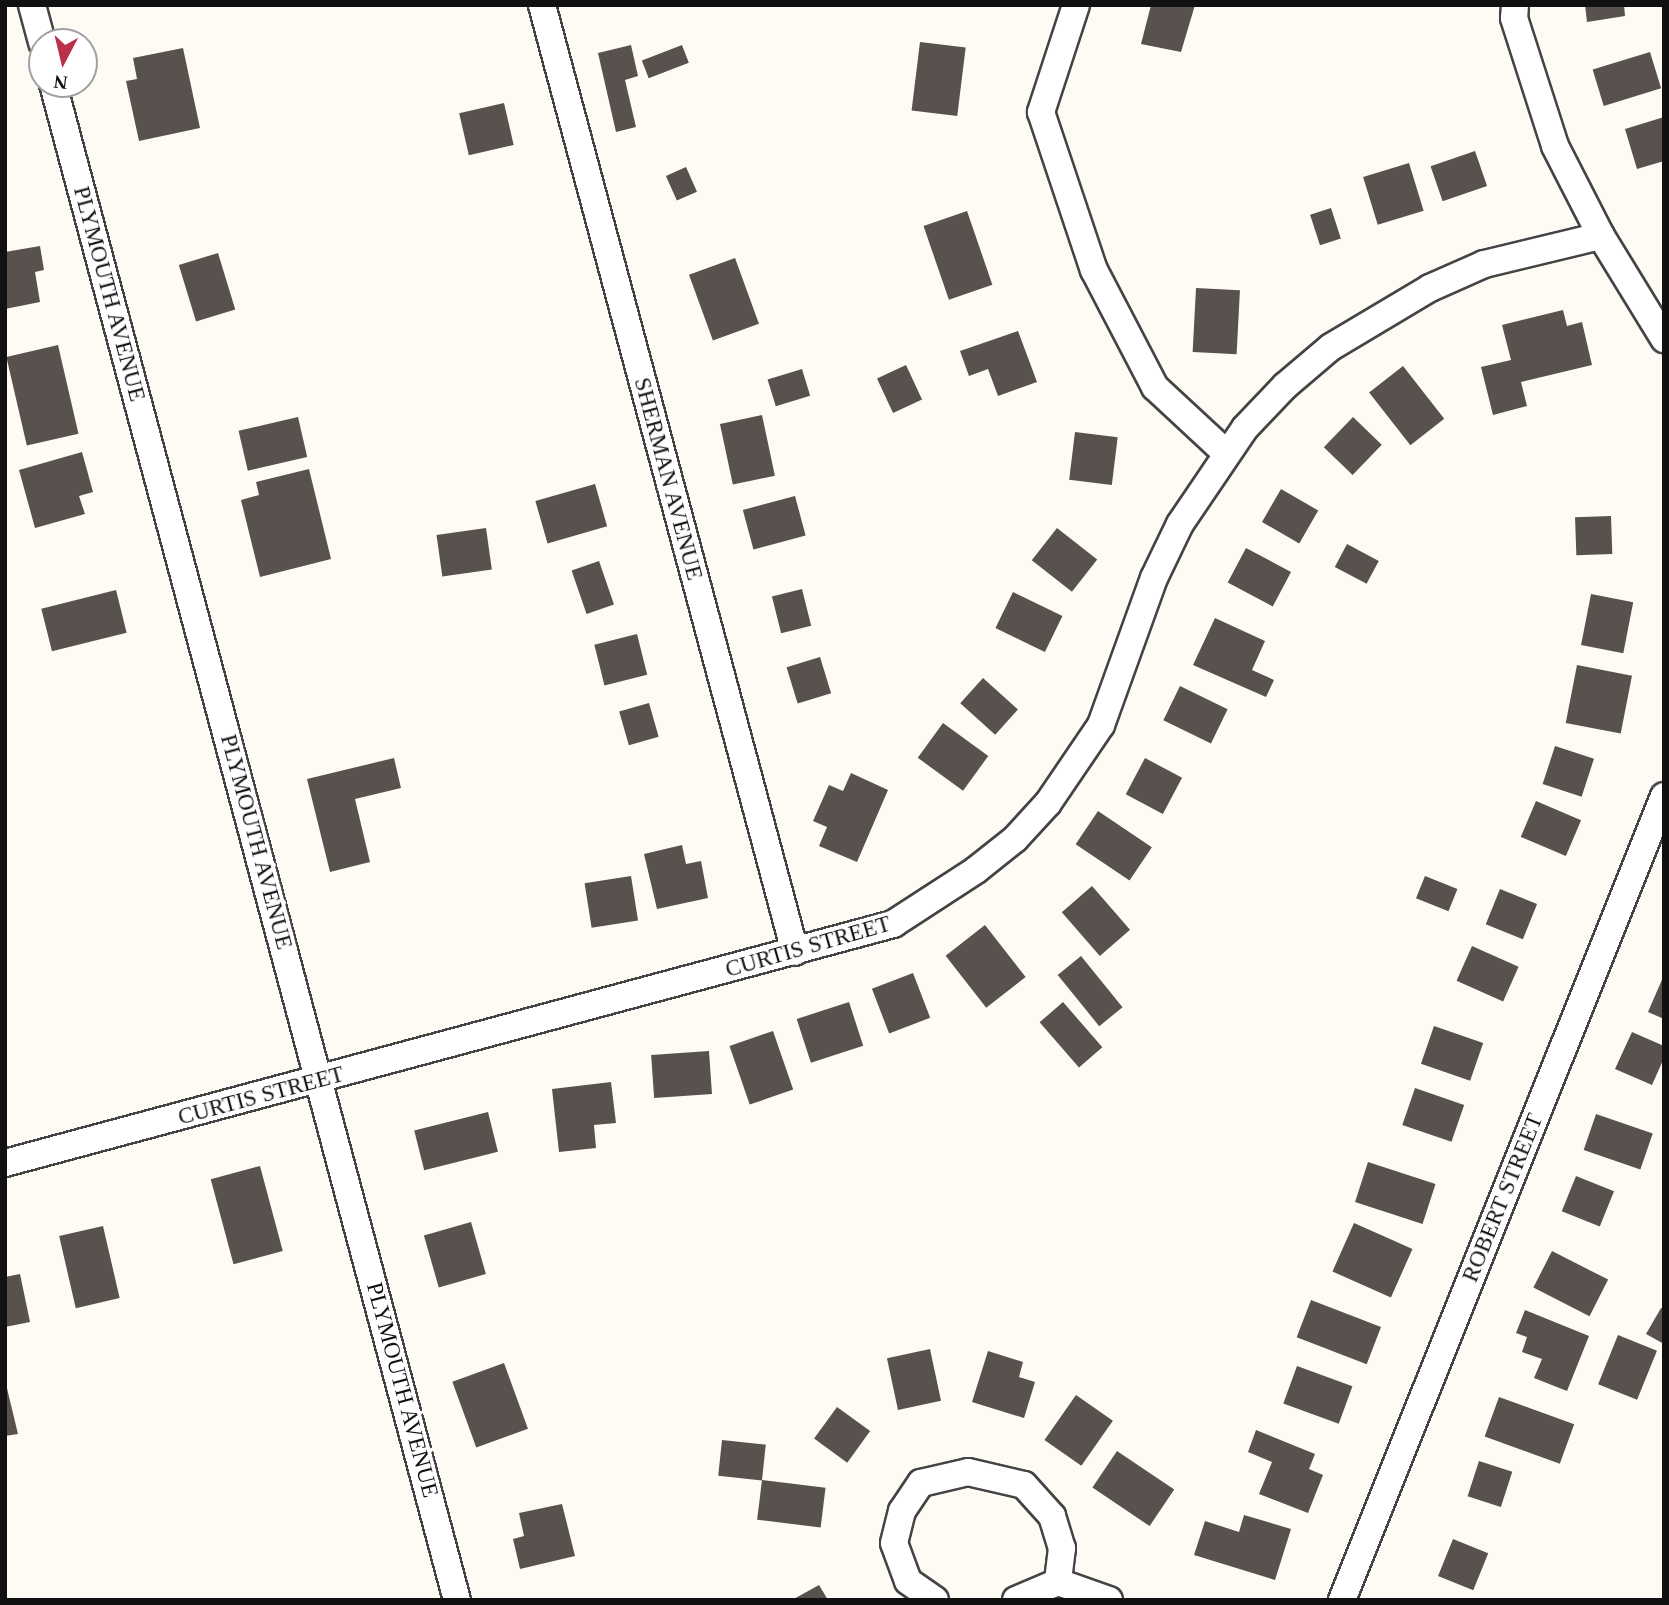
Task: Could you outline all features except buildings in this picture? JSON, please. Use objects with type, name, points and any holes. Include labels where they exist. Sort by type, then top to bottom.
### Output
[{"type":"street","points":[[32,5],[38,28]]},
{"type":"street","name":"SHERMAN AVENUE","points":[[542,5],[795,952]]},
{"type":"street","points":[[1076,5],[1041,113],[1045,126],[1094,270],[1155,387],[1226,453]]},
{"type":"street","points":[[1515,5],[1514,18],[1555,146],[1601,236],[1664,339]]},
{"type":"street","name":"PLYMOUTH AVENUE","points":[[57,98],[321,1081],[457,1600]]},
{"type":"street","name":"CURTIS STREET","points":[[5,1163],[321,1081],[893,924],[976,870],[1015,839],[1048,803],[1101,724],[1154,578],[1180,524],[1226,453],[1285,386],[1331,347],[1379,315],[1484,264],[1601,236]]},
{"type":"street","name":"ROBERT STREET","points":[[1342,1600],[1664,796]]},
{"type":"street","points":[[935,1600],[908,1581],[894,1543],[902,1511],[920,1483],[968,1472],[1024,1485],[1052,1516],[1062,1548],[1058,1582]]},
{"type":"street","points":[[1016,1600],[1058,1582],[1109,1600]]}]
